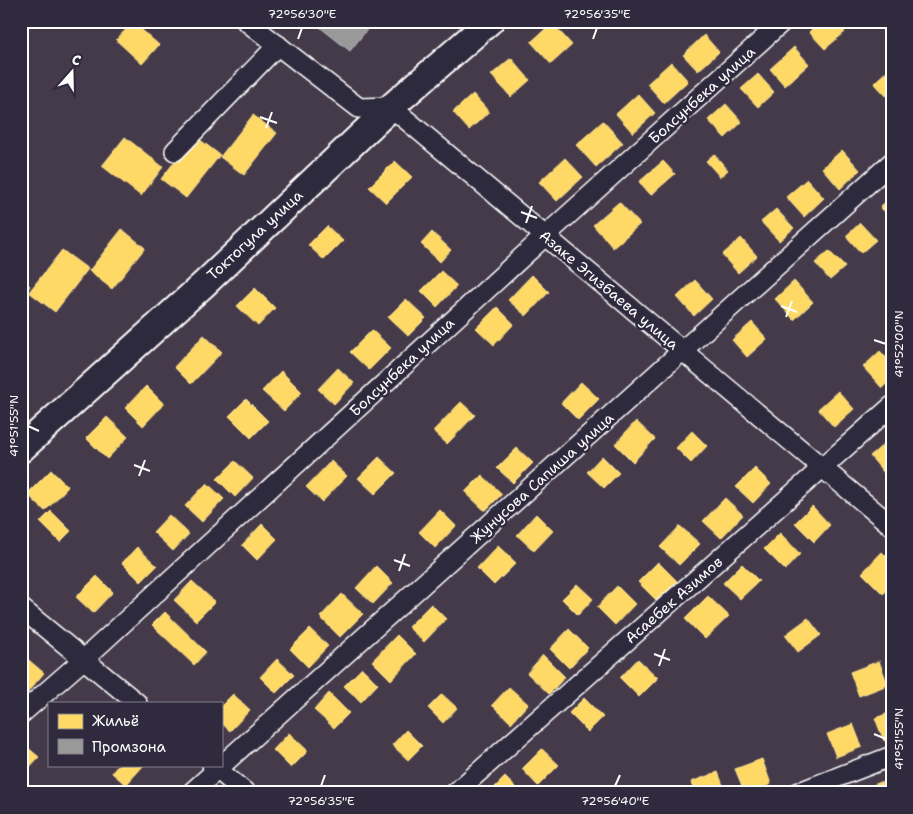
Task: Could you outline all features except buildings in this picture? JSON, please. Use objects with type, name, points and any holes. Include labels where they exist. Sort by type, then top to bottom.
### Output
[{"type":"street","points":[[246,21],[359,108],[391,107]]},
{"type":"street","name":"Токтогула улица","points":[[21,450],[203,285],[391,107],[490,21]]},
{"type":"street","name":"Болсунбека улица","points":[[21,714],[84,659],[545,236],[783,21]]},
{"type":"street","points":[[175,151],[278,45]]},
{"type":"street","name":"Азаке Эгизбаева улица","points":[[391,107],[892,526]]},
{"type":"street","name":"Жунусова Сапиша улица","points":[[222,761],[683,351],[892,162]]},
{"type":"street","name":"Асаебек Азимов","points":[[455,793],[892,406]]},
{"type":"street","points":[[21,608],[136,702]]},
{"type":"street","points":[[797,793],[892,756]]},
{"type":"street","points":[[215,767],[246,793]]},
{"type":"street","name":"Жунусова Сапиша улица","points":[[191,793],[215,767]]}]
